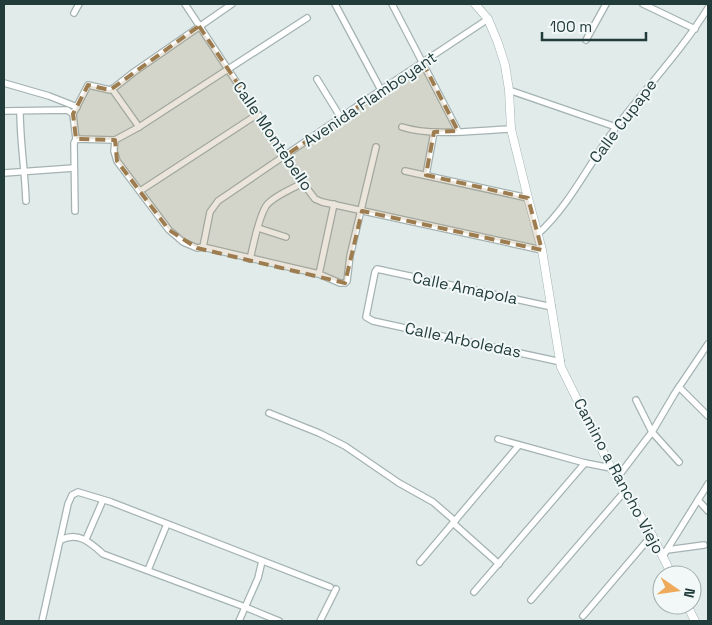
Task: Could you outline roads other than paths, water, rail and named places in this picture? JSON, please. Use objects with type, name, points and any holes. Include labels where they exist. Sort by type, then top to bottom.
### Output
[{"type":"street","points":[[74,13],[79,4]]},
{"type":"street","name":"Calle Montebello","points":[[185,4],[198,27],[315,199],[542,250]]},
{"type":"street","points":[[111,89],[232,4]]},
{"type":"street","points":[[335,4],[381,90]]},
{"type":"street","points":[[392,4],[458,131]]},
{"type":"street","name":"Camino a Rancho Viejo","points":[[475,4],[488,19],[505,65],[509,90],[511,130],[542,250],[562,367],[611,468],[665,553],[669,565]]},
{"type":"street","points":[[586,40],[606,4]]},
{"type":"street","points":[[644,4],[695,29]]},
{"type":"street","name":"Calle Cupape","points":[[538,234],[564,204],[616,127],[695,29],[708,8]]},
{"type":"street","points":[[75,141],[115,140],[139,127],[307,18]]},
{"type":"street","name":"Avenida Flamboyant","points":[[203,247],[206,227],[214,206],[381,90],[488,19]]},
{"type":"street","points":[[317,79],[341,118]]},
{"type":"street","points":[[4,83],[77,106]]},
{"type":"street","points":[[75,211],[73,114],[88,85],[111,89],[139,127]]},
{"type":"street","points":[[509,90],[616,127]]},
{"type":"street","points":[[4,111],[67,110],[73,114]]},
{"type":"street","points":[[20,111],[26,201]]},
{"type":"street","points":[[140,191],[258,114]]},
{"type":"street","points":[[402,127],[434,132],[511,130]]},
{"type":"street","points":[[426,176],[434,132]]},
{"type":"street","points":[[115,140],[114,151],[117,161],[169,230],[183,242],[197,248],[203,247],[319,274],[340,283],[347,281],[350,256],[376,147]]},
{"type":"street","points":[[4,173],[74,168]]},
{"type":"street","points":[[405,171],[528,198]]},
{"type":"street","points":[[250,259],[258,228],[267,205],[286,191],[303,183]]},
{"type":"street","points":[[319,274],[334,204]]},
{"type":"street","points":[[258,228],[286,236]]},
{"type":"street","name":"Calle Amapola","points":[[366,317],[377,269],[552,307]]},
{"type":"street","name":"Calle Arboledas","points":[[366,317],[372,321],[561,362]]},
{"type":"street","points":[[617,478],[652,432],[678,387],[708,344]]},
{"type":"street","points":[[678,387],[708,416]]},
{"type":"street","points":[[636,400],[652,432],[679,462]]},
{"type":"street","points":[[269,413],[319,433],[345,446],[399,483],[433,502],[499,564]]},
{"type":"street","points":[[498,439],[585,463],[611,468]]},
{"type":"street","points":[[420,562],[519,445]]},
{"type":"street","points":[[474,592],[585,463]]},
{"type":"street","points":[[665,553],[708,484]]},
{"type":"street","points":[[532,600],[625,491]]},
{"type":"street","points":[[42,621],[68,504],[72,495],[78,492],[333,588],[320,621]]},
{"type":"street","points":[[86,539],[103,500]]},
{"type":"street","points":[[698,500],[708,511]]},
{"type":"street","points":[[148,570],[167,524]]},
{"type":"street","points":[[583,616],[652,534]]},
{"type":"street","points":[[61,540],[67,537],[86,539],[103,554],[279,621]]},
{"type":"street","points":[[665,553],[704,545]]},
{"type":"street","points":[[245,554],[259,564],[258,578]]},
{"type":"street","points":[[240,621],[258,578],[262,561]]}]
